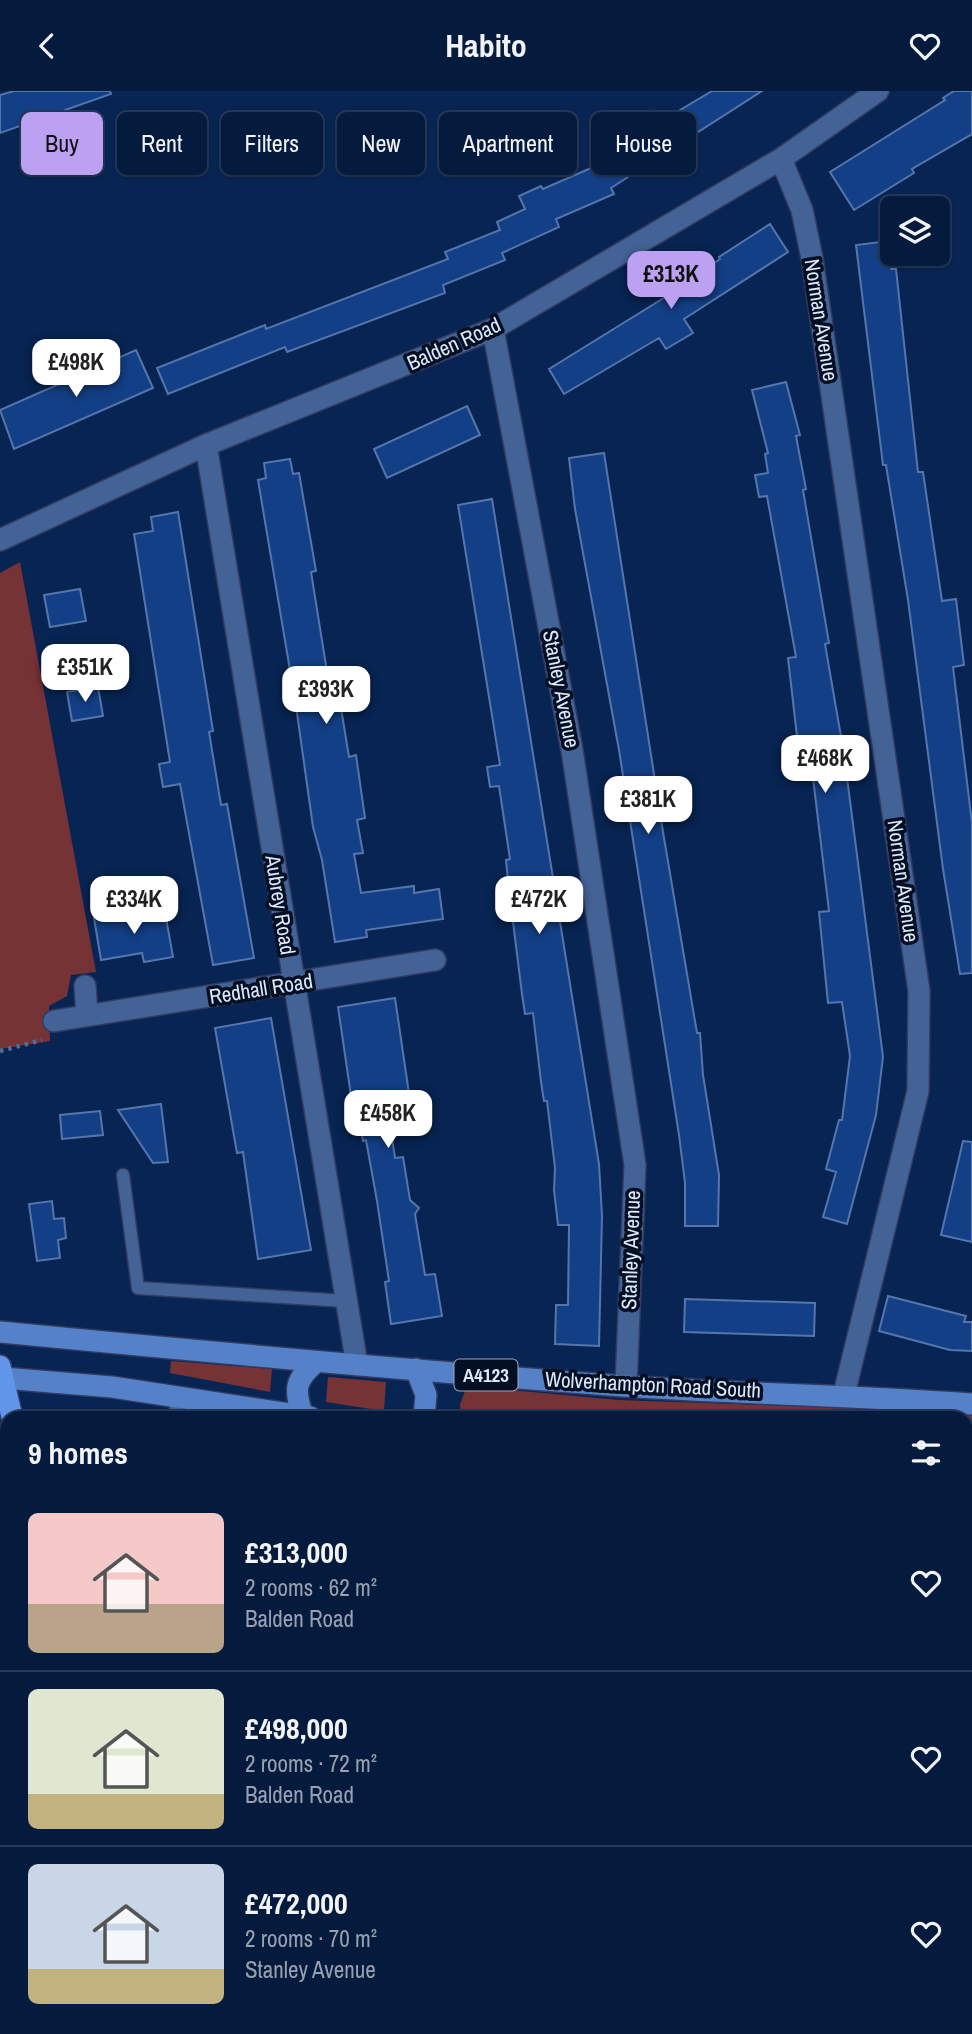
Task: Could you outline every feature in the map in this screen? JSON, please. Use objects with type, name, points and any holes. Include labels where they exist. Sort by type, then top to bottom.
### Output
[{"type":"highway","points":[[1,1374],[10,1411]]},
{"type":"main road","name":"Wolverhampton Road South","points":[[0,1332],[316,1362],[626,1386],[844,1394],[972,1404]]},
{"type":"main road","points":[[303,1411],[296,1396],[301,1374],[316,1362]]},
{"type":"main road","points":[[415,1369],[426,1395],[425,1411]]},
{"type":"main road","points":[[1,1374],[89,1384],[176,1407],[228,1411]]},
{"type":"street","name":"Balden Road","points":[[0,540],[206,445],[493,329],[781,159],[878,91]]},
{"type":"street","name":"Norman Avenue","points":[[781,159],[802,210],[812,258],[919,991],[918,1091],[844,1394]]},
{"type":"street","name":"Stanley Avenue","points":[[493,329],[572,750],[635,1165],[626,1386]]},
{"type":"street","name":"Aubrey Road","points":[[206,445],[357,1364]]},
{"type":"street","name":"Redhall Road","points":[[54,1021],[293,985],[435,960]]},
{"type":"street","points":[[85,986],[87,1015]]},
{"type":"lane","points":[[123,1175],[138,1288],[346,1301]]},
{"type":"path","points":[[0,1051],[55,1036],[54,1021]]},
{"type":"shaded area","points":[[20,562],[96,972],[71,975],[67,996],[49,1006],[50,1041],[0,1049],[0,573]]},
{"type":"shaded area","points":[[171,1361],[272,1369],[270,1392],[170,1373]]},
{"type":"shaded area","points":[[328,1377],[386,1382],[384,1411],[326,1402]]},
{"type":"shaded area","points":[[467,1386],[618,1400],[942,1411],[461,1411],[460,1404]]},
{"type":"building","points":[[14,91],[110,91],[111,94],[60,112],[21,112],[21,126],[0,133],[0,95]]},
{"type":"building","points":[[712,91],[762,91],[696,133],[696,112],[677,112]]},
{"type":"building","points":[[954,91],[972,91],[972,134],[912,169],[914,173],[854,210],[830,172],[945,100],[943,98]]},
{"type":"building","points":[[591,168],[591,175],[631,175],[611,188],[614,194],[556,219],[559,227],[502,253],[505,260],[443,285],[445,293],[287,352],[285,347],[168,394],[157,368],[265,325],[266,329],[448,259],[445,252],[500,230],[497,222],[525,209],[519,196]]},
{"type":"building","points":[[770,224],[788,252],[684,319],[693,333],[666,349],[659,338],[564,394],[549,369],[675,291],[720,259],[719,257]]},
{"type":"building","points":[[880,242],[880,266],[896,269],[918,472],[923,472],[942,601],[956,599],[964,665],[953,667],[972,823],[972,973],[960,974],[943,869],[908,600],[886,465],[883,465],[856,245]]},
{"type":"building","points":[[136,350],[153,388],[14,449],[0,410]]},
{"type":"building","points":[[786,382],[800,435],[796,436],[806,489],[803,490],[829,643],[825,644],[844,754],[883,1057],[876,1115],[847,1224],[823,1217],[836,1172],[826,1169],[839,1120],[842,1120],[850,1056],[842,1002],[828,1003],[819,912],[829,911],[813,778],[802,780],[788,658],[796,657],[767,496],[759,497],[755,475],[768,473],[765,454],[768,453],[752,390]]},
{"type":"building","points":[[467,406],[480,435],[387,478],[374,449]]},
{"type":"building","points":[[604,453],[663,832],[697,1033],[700,1033],[703,1075],[719,1175],[718,1226],[685,1226],[685,1183],[679,1135],[619,750],[575,509],[569,458]]},
{"type":"building","points":[[290,459],[293,474],[299,473],[316,571],[311,572],[333,709],[341,708],[349,757],[356,755],[365,818],[357,820],[363,853],[354,854],[361,893],[414,886],[414,893],[439,889],[443,919],[366,930],[367,937],[335,942],[322,860],[313,827],[296,706],[258,480],[266,478],[264,463]]},
{"type":"building","points":[[492,499],[599,1164],[602,1216],[599,1346],[555,1344],[556,1305],[568,1305],[569,1225],[558,1225],[547,1101],[544,1101],[533,1013],[525,1014],[508,882],[506,860],[510,859],[499,786],[490,787],[487,767],[500,765],[458,505]]},
{"type":"building","points":[[178,512],[213,731],[209,732],[221,805],[227,804],[254,958],[213,965],[180,784],[163,787],[159,764],[170,762],[134,534],[153,531],[151,517]]},
{"type":"building","points":[[80,589],[86,621],[50,627],[44,595]]},
{"type":"building","points":[[98,687],[103,716],[72,721],[67,692]]},
{"type":"building","points":[[128,912],[129,918],[165,912],[173,957],[144,962],[142,953],[101,960],[94,918]]},
{"type":"building","points":[[395,998],[412,1114],[389,1118],[395,1158],[403,1157],[410,1200],[419,1208],[415,1214],[425,1275],[435,1274],[442,1316],[391,1324],[385,1282],[389,1281],[377,1201],[366,1140],[363,1141],[360,1122],[355,1123],[338,1007]]},
{"type":"building","points":[[271,1018],[311,1250],[258,1259],[243,1152],[237,1153],[215,1028]]},
{"type":"building","points":[[161,1104],[168,1162],[153,1163],[118,1110]]},
{"type":"building","points":[[100,1111],[103,1135],[62,1139],[60,1115]]},
{"type":"building","points":[[963,1141],[972,1142],[972,1242],[941,1235]]},
{"type":"building","points":[[52,1201],[54,1219],[64,1218],[66,1238],[58,1240],[60,1258],[37,1261],[29,1204]]},
{"type":"building","points":[[888,1296],[966,1316],[964,1322],[972,1322],[972,1351],[950,1350],[879,1331]]},
{"type":"building","points":[[685,1299],[815,1303],[814,1336],[684,1332]]}]
